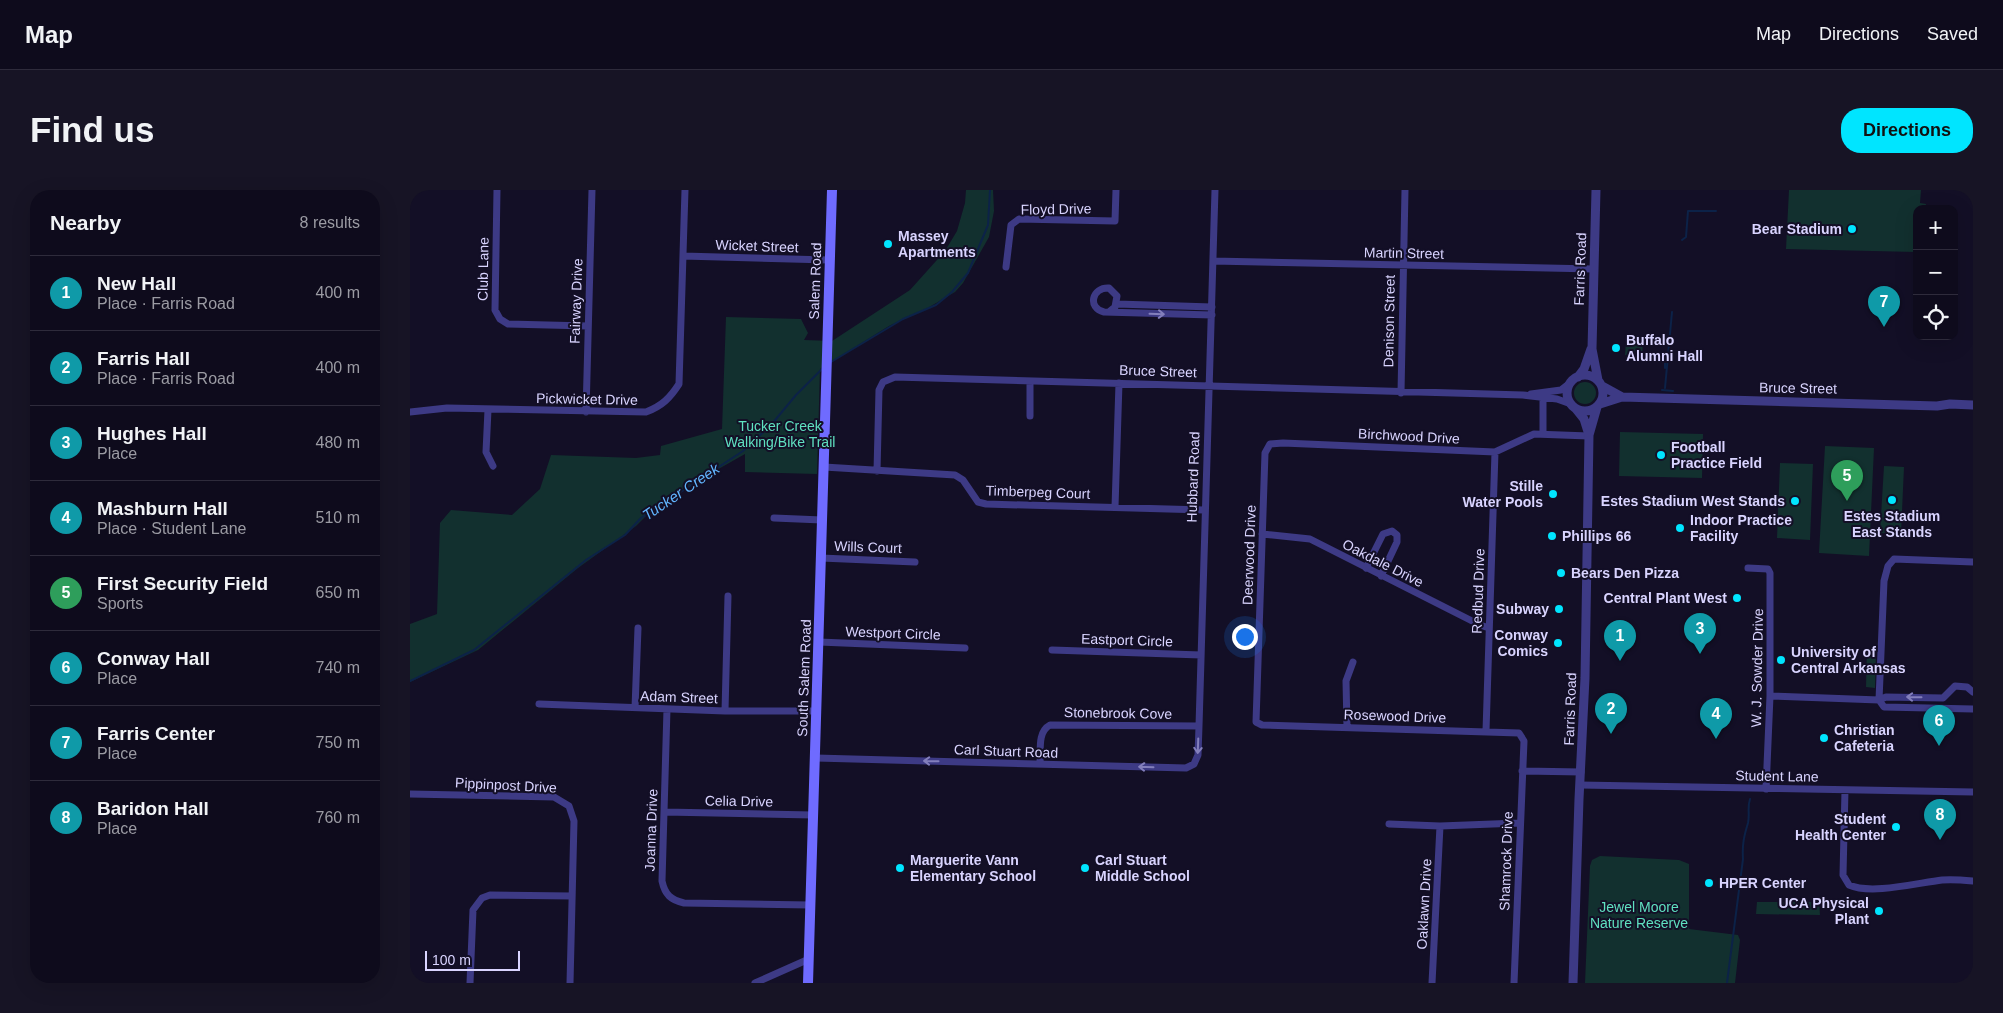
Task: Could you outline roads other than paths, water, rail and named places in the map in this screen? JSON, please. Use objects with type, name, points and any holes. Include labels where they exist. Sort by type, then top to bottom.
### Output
[{"type":"main road","name":"Salem Road","points":[[826,373],[832,190]]},
{"type":"main road","name":"South Salem Road","points":[[808,983],[826,373]]},
{"type":"street","name":"Club Lane","points":[[498,190],[495,310],[500,319],[508,324],[588,326]]},
{"type":"street","name":"Fairway Drive","points":[[586,412],[592,190]]},
{"type":"street","name":"Pickwicket Drive","points":[[410,412],[447,408],[646,412],[660,406],[670,397],[679,384],[686,190]]},
{"type":"street","name":"Floyd Drive","points":[[1006,267],[1011,225],[1019,219],[1115,220],[1116,190]]},
{"type":"street","name":"Hubbard Road","points":[[1194,764],[1198,755],[1215,190]]},
{"type":"street","name":"Denison Street","points":[[1401,393],[1406,190]]},
{"type":"street","name":"Farris Road","points":[[1596,190],[1592,349],[1600,383]]},
{"type":"street","name":"Wicket Street","points":[[683,256],[829,260]]},
{"type":"street","name":"Martin Street","points":[[1213,261],[1594,269]]},
{"type":"street","points":[[1117,304],[1117,296],[1112,290],[1105,288],[1098,290],[1093,297],[1094,306],[1100,311],[1212,315]]},
{"type":"street","points":[[1108,312],[1117,304],[1212,307]]},
{"type":"street","name":"Farris Road","points":[[1578,377],[1586,366],[1592,349]]},
{"type":"street","points":[[1588,376],[1600,383],[1603,397],[1598,405],[1587,411],[1573,406],[1567,394],[1570,383],[1578,377],[1588,376]]},
{"type":"street","name":"Bruce Street","points":[[877,471],[879,390],[883,382],[888,378],[1523,395],[1557,399],[1573,406]]},
{"type":"street","points":[[1030,382],[1030,416]]},
{"type":"street","points":[[1115,507],[1119,383]]},
{"type":"street","name":"Bruce Street","points":[[1523,395],[1557,391],[1570,383]]},
{"type":"street","name":"Bruce Street","points":[[1600,383],[1622,397]]},
{"type":"street","name":"Bruce Street","points":[[1598,405],[1622,397],[1937,406],[1973,404]]},
{"type":"street","points":[[1543,398],[1543,434]]},
{"type":"street","name":"Farris Road","points":[[1573,983],[1589,545],[1589,436],[1598,405]]},
{"type":"street","name":"Farris Road","points":[[1573,406],[1584,419],[1589,436]]},
{"type":"street","points":[[488,410],[486,452],[493,466]]},
{"type":"street","name":"Birchwood Drive","points":[[1270,444],[1495,452],[1534,434],[1589,436]]},
{"type":"street","name":"Deerwood Drive","points":[[1262,725],[1256,722],[1255,713],[1264,453],[1270,444]]},
{"type":"street","name":"Redbud Drive","points":[[1486,731],[1495,452]]},
{"type":"street","name":"Timberpeg Court","points":[[824,467],[955,475],[963,480],[978,502],[986,504],[1204,510]]},
{"type":"street","points":[[774,518],[822,520]]},
{"type":"street","points":[[1366,568],[1383,534],[1392,531],[1397,535],[1397,542],[1381,576]]},
{"type":"street","name":"Oakdale Drive","points":[[1262,534],[1310,539],[1381,576],[1489,628]]},
{"type":"street","name":"Wills Court","points":[[821,558],[914,562]]},
{"type":"street","points":[[1973,562],[1894,559],[1889,563],[1884,581],[1879,700],[1884,706],[1973,709]]},
{"type":"street","name":"W. J. Sowder Drive","points":[[1748,568],[1768,569],[1770,573],[1770,696],[1766,788]]},
{"type":"street","points":[[725,711],[728,596]]},
{"type":"street","points":[[635,708],[638,628]]},
{"type":"street","name":"Westport Circle","points":[[819,642],[966,648]]},
{"type":"street","name":"Eastport Circle","points":[[1052,650],[1201,655]]},
{"type":"street","points":[[1348,727],[1346,681],[1353,662]]},
{"type":"street","points":[[1943,698],[1954,686],[1967,687],[1973,692]]},
{"type":"street","points":[[1770,696],[1879,700],[1886,696],[1943,698],[1949,700],[1949,708]]},
{"type":"street","name":"Adam Street","points":[[539,704],[725,711],[817,711]]},
{"type":"street","name":"Joanna Drive","points":[[667,709],[662,881],[666,894],[673,900],[684,903],[810,905]]},
{"type":"street","name":"Stonebrook Cove","points":[[1040,764],[1041,735],[1046,727],[1050,725],[1199,726]]},
{"type":"street","name":"Rosewood Drive","points":[[1262,725],[1486,731],[1519,734],[1524,741]]},
{"type":"street","name":"Shamrock Drive","points":[[1514,983],[1524,741]]},
{"type":"street","name":"Carl Stuart Road","points":[[816,758],[1186,768],[1194,764]]},
{"type":"street","points":[[1522,771],[1581,772]]},
{"type":"street","name":"Student Lane","points":[[1580,785],[1973,792]]},
{"type":"street","points":[[1845,790],[1843,875],[1848,885],[1860,888],[1895,887],[1944,880],[1973,881]]},
{"type":"street","name":"Pippinpost Drive","points":[[410,794],[554,797],[563,801],[570,806],[574,821],[572,896]]},
{"type":"street","name":"Celia Drive","points":[[665,812],[813,815]]},
{"type":"street","points":[[1389,824],[1440,826],[1520,823]]},
{"type":"street","name":"Oaklawn Drive","points":[[1432,983],[1440,826]]},
{"type":"street","points":[[470,983],[473,910],[482,898],[490,895],[572,896],[570,983]]},
{"type":"street","points":[[755,983],[809,959]]},
{"type":"waterway","name":"Tucker Creek","points":[[831,362],[903,319],[936,305],[952,292],[968,273],[988,225],[990,190]]},
{"type":"waterway","points":[[1682,240],[1686,237],[1688,211],[1716,211]]},
{"type":"waterway","points":[[1665,388],[1672,312]]},
{"type":"waterway","points":[[1665,358],[1665,368]]},
{"type":"waterway","name":"Tucker Creek","points":[[410,681],[474,650],[586,560],[625,535],[641,518],[743,451],[771,425],[796,395],[823,368]]},
{"type":"waterway","points":[[1662,390],[1673,391]]},
{"type":"waterway","points":[[1727,983],[1743,859],[1744,836],[1749,820],[1750,799]]},
{"type":"place","name":"Bear Stadium","points":[[1852,229]]},
{"type":"place","name":"Massey Apartments","points":[[888,244]]},
{"type":"place","name":"Farris Center","points":[[1884,327]]},
{"type":"place","name":"Buffalo Alumni Hall","points":[[1616,348]]},
{"type":"place","name":"Football Practice Field","points":[[1661,455]]},
{"type":"place","name":"Stille Water Pools","points":[[1553,494]]},
{"type":"place","name":"Estes Stadium East Stands","points":[[1892,500]]},
{"type":"place","name":"Estes Stadium West Stands","points":[[1795,501]]},
{"type":"place","name":"First Security Field","points":[[1847,501]]},
{"type":"place","name":"Indoor Practice Facility","points":[[1680,528]]},
{"type":"place","name":"Phillips 66","points":[[1552,536]]},
{"type":"place","name":"Bears Den Pizza","points":[[1561,573]]},
{"type":"place","name":"Central Plant West","points":[[1737,598]]},
{"type":"place","name":"Subway","points":[[1559,609]]},
{"type":"place","name":"Conway Comics","points":[[1558,643]]},
{"type":"place","name":"Hughes Hall","points":[[1700,654]]},
{"type":"place","name":"University of Central Arkansas","points":[[1781,660]]},
{"type":"place","name":"New Hall","points":[[1620,661]]},
{"type":"place","name":"Farris Hall","points":[[1611,734]]},
{"type":"place","name":"Christian Cafeteria","points":[[1824,738]]},
{"type":"place","name":"Mashburn Hall","points":[[1716,739]]},
{"type":"place","name":"Conway Hall","points":[[1939,746]]},
{"type":"place","name":"Student Health Center","points":[[1896,827]]},
{"type":"place","name":"Baridon Hall","points":[[1940,840]]},
{"type":"place","name":"Marguerite Vann Elementary School","points":[[900,868]]},
{"type":"place","name":"Carl Stuart Middle School","points":[[1085,868]]},
{"type":"place","name":"HPER Center","points":[[1709,883]]},
{"type":"place","name":"UCA Physical Plant","points":[[1879,911]]},
{"type":"park label","name":"Tucker Creek Walking/Bike Trail","points":[[780,434]]},
{"type":"park label","name":"Jewel Moore Nature Reserve","points":[[1639,916]]}]
